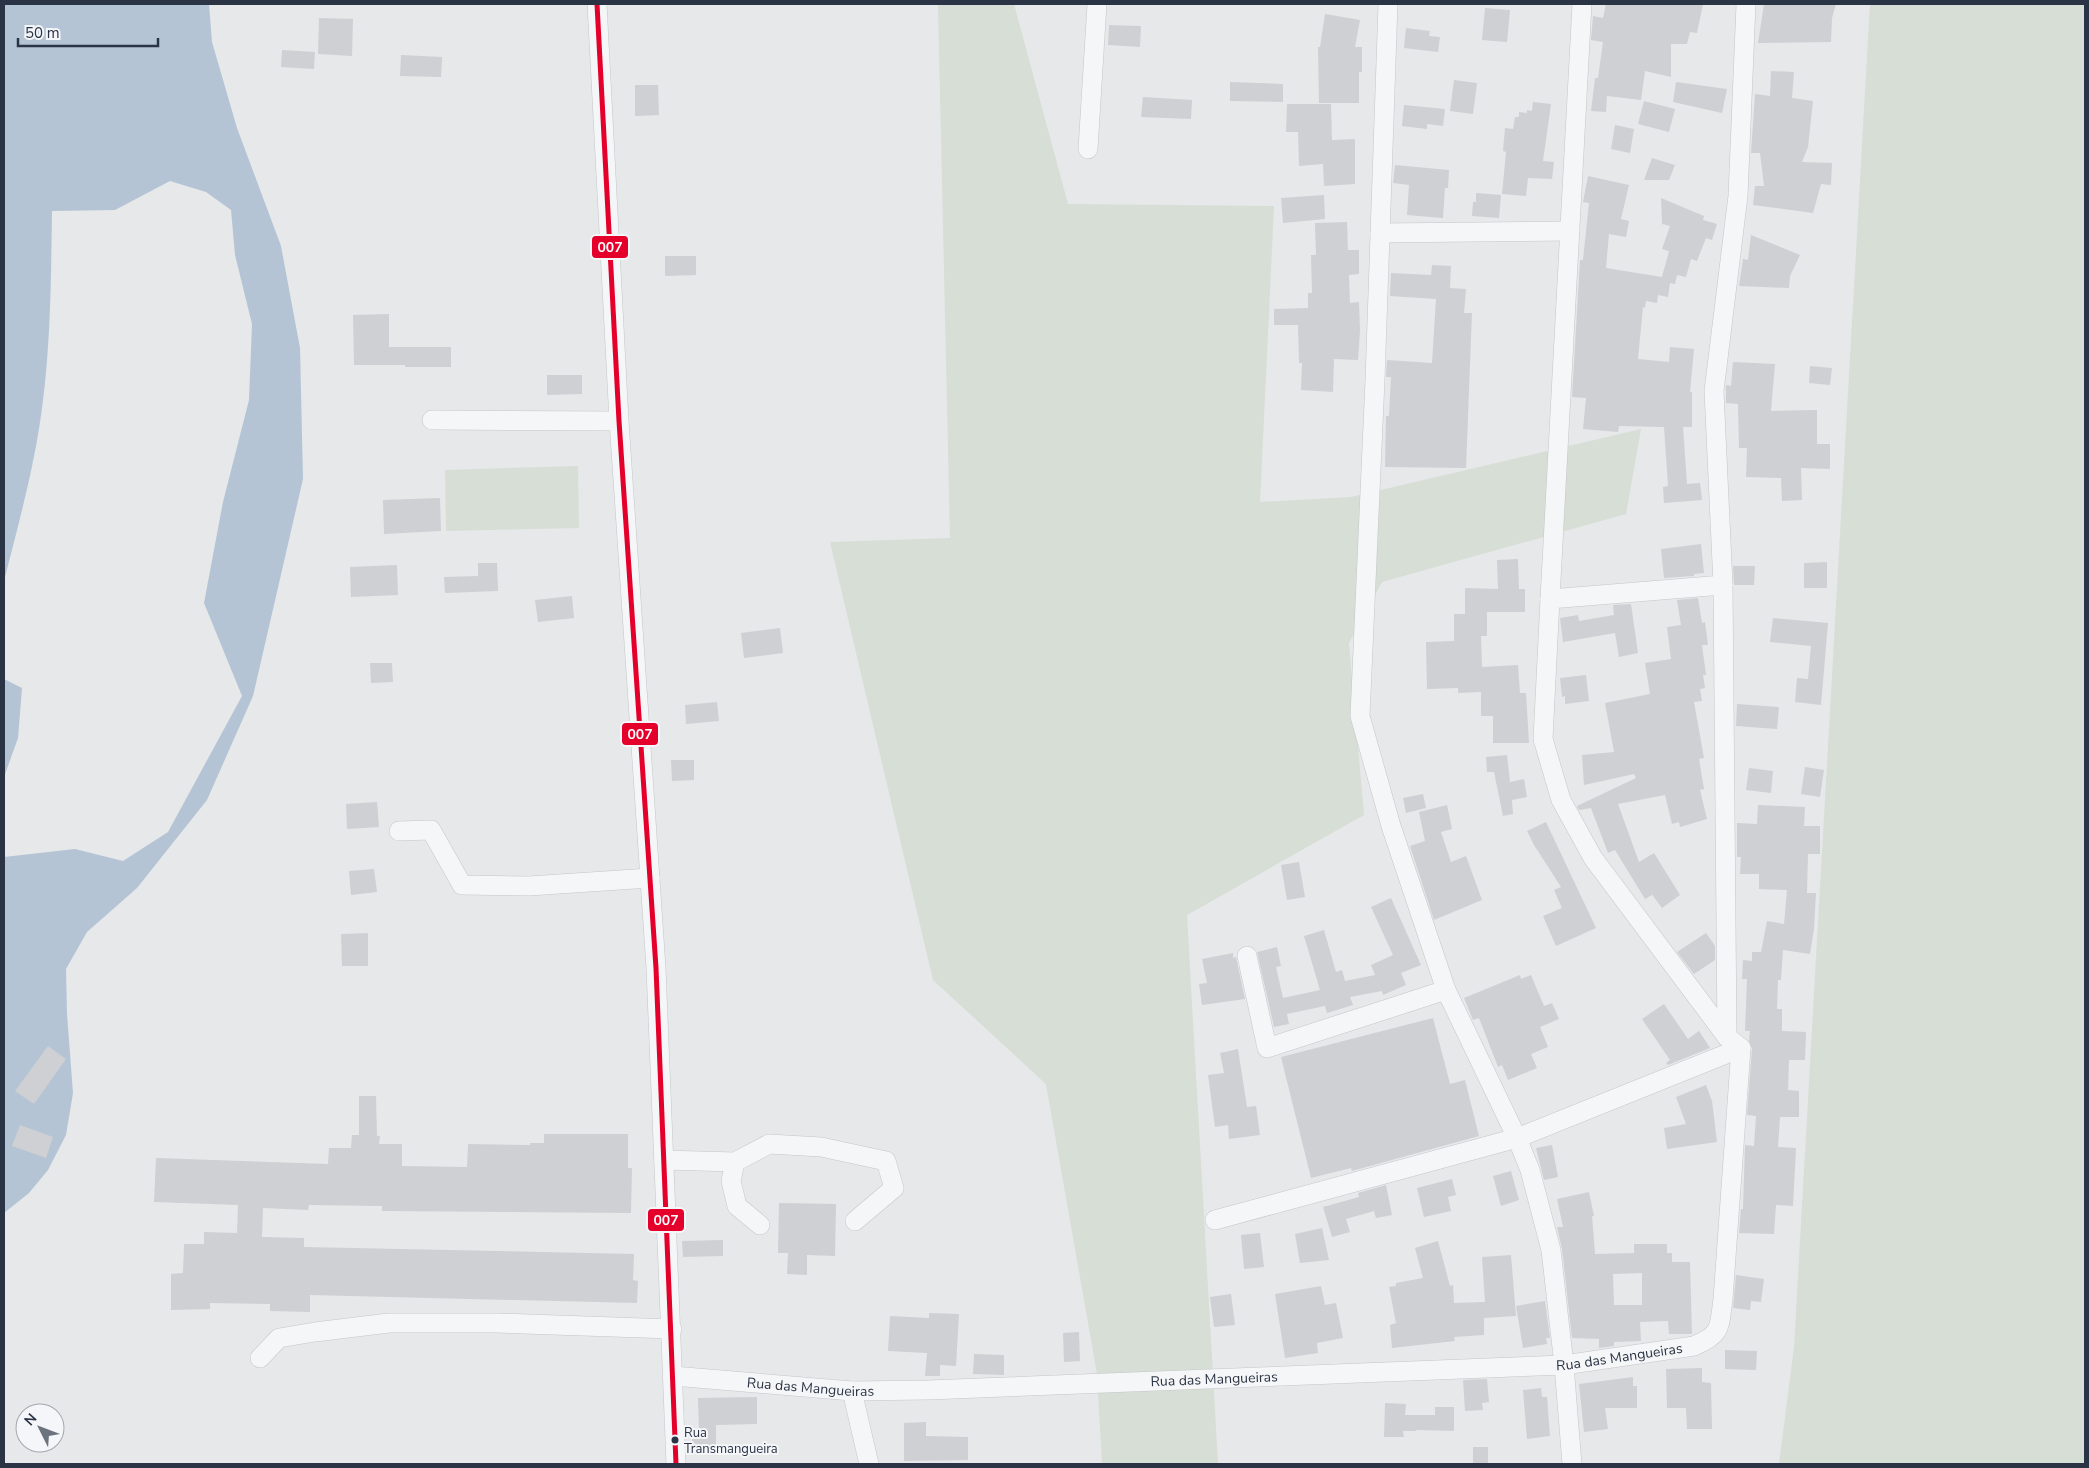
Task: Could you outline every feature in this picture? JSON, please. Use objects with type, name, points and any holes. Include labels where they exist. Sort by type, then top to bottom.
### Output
[{"type":"street","points":[[597,4],[619,422],[657,978],[676,1464]]},
{"type":"street","points":[[1088,149],[1097,4]]},
{"type":"street","points":[[1388,4],[1360,716],[1391,826],[1446,990],[1517,1138],[1530,1170],[1551,1250],[1564,1365],[1572,1464]]},
{"type":"street","points":[[1214,1220],[1517,1138],[1734,1043],[1593,858],[1561,800],[1543,738],[1582,4]]},
{"type":"street","name":"Rua das Mangueiras","points":[[673,1376],[852,1391],[928,1390],[1564,1365],[1694,1346],[1710,1339],[1718,1330],[1723,1300],[1734,1043],[1723,585],[1714,391],[1738,196],[1746,4]]},
{"type":"street","points":[[1380,233],[1570,231]]},
{"type":"street","points":[[432,420],[619,422]]},
{"type":"street","points":[[1550,599],[1723,585]]},
{"type":"street","points":[[399,831],[431,830],[462,886],[528,886],[650,878]]},
{"type":"street","points":[[1247,956],[1267,1048],[1446,990]]},
{"type":"street","points":[[664,1160],[735,1162],[769,1144],[821,1147],[886,1161],[894,1188],[855,1221]]},
{"type":"street","points":[[735,1162],[732,1181],[737,1206],[760,1226]]},
{"type":"street","points":[[260,1358],[279,1338],[389,1323],[497,1323],[672,1329]]},
{"type":"street","points":[[852,1391],[869,1464]]},
{"type":"shaded area","points":[[938,4],[1014,4],[1068,204],[1274,206],[1260,502],[1351,497],[1641,429],[1626,514],[1382,582],[1349,643],[1364,815],[1187,915],[1218,1464],[1102,1464],[1097,1374],[1046,1084],[933,980],[830,542],[950,538]]},
{"type":"shaded area","points":[[1870,4],[2085,4],[2085,1464],[1779,1464],[1794,1347]]},
{"type":"shaded area","points":[[578,466],[579,528],[446,531],[445,470]]},
{"type":"water","points":[[4,4],[209,4],[212,42],[237,128],[281,246],[300,348],[303,479],[253,696],[207,800],[137,888],[87,932],[66,969],[67,1014],[73,1093],[66,1135],[48,1170],[29,1193],[4,1213],[4,857],[75,849],[123,861],[168,832],[242,696],[204,603],[223,502],[249,400],[252,324],[235,255],[231,210],[206,192],[170,181],[115,210],[52,211],[51,282],[46,377],[32,469],[4,581]]},
{"type":"water","points":[[4,679],[22,688],[18,738],[4,777]]},
{"type":"building","points":[[1606,4],[1703,4],[1697,33],[1690,32],[1687,44],[1671,44],[1671,77],[1645,71],[1641,100],[1607,96],[1606,112],[1591,111],[1595,78],[1598,78],[1603,42],[1591,40],[1593,16],[1603,18]]},
{"type":"building","points":[[1764,4],[1836,4],[1832,18],[1831,42],[1758,43]]},
{"type":"building","points":[[1485,8],[1510,10],[1507,42],[1482,40]]},
{"type":"building","points":[[1325,14],[1360,20],[1355,47],[1362,47],[1362,72],[1359,72],[1359,103],[1319,103],[1318,47],[1320,47]]},
{"type":"building","points":[[319,18],[353,19],[352,56],[318,54]]},
{"type":"building","points":[[1109,25],[1141,26],[1140,47],[1108,45]]},
{"type":"building","points":[[1406,28],[1430,31],[1429,36],[1440,37],[1438,52],[1404,48]]},
{"type":"building","points":[[282,50],[315,52],[314,69],[281,67]]},
{"type":"building","points":[[401,55],[442,57],[441,77],[400,76]]},
{"type":"building","points":[[1771,71],[1794,72],[1792,98],[1813,101],[1808,147],[1802,162],[1832,163],[1831,185],[1821,184],[1813,213],[1753,205],[1755,186],[1764,186],[1760,153],[1751,153],[1755,94],[1770,96]]},
{"type":"building","points":[[1454,80],[1477,83],[1473,114],[1450,111]]},
{"type":"building","points":[[1230,82],[1283,84],[1283,102],[1230,101]]},
{"type":"building","points":[[1676,82],[1727,89],[1722,113],[1673,102]]},
{"type":"building","points":[[635,85],[658,85],[659,115],[635,116]]},
{"type":"building","points":[[1143,97],[1192,100],[1191,119],[1141,117]]},
{"type":"building","points":[[1644,101],[1675,109],[1669,132],[1638,124]]},
{"type":"building","points":[[1533,102],[1551,104],[1543,161],[1554,162],[1552,179],[1528,178],[1526,196],[1502,194],[1506,152],[1503,151],[1505,128],[1513,129],[1515,117],[1519,117],[1519,112],[1527,113],[1527,110],[1532,111]]},
{"type":"building","points":[[1287,104],[1331,104],[1332,140],[1355,139],[1355,184],[1324,186],[1323,164],[1299,166],[1298,132],[1286,132]]},
{"type":"building","points":[[1404,105],[1445,109],[1443,126],[1427,124],[1427,129],[1402,126]]},
{"type":"building","points":[[1615,125],[1634,129],[1630,153],[1611,149]]},
{"type":"building","points":[[1652,158],[1675,165],[1669,180],[1644,180]]},
{"type":"building","points":[[1395,165],[1449,170],[1448,188],[1445,188],[1443,218],[1407,215],[1409,185],[1393,183]]},
{"type":"building","points":[[1588,176],[1629,185],[1621,219],[1629,221],[1626,237],[1609,234],[1606,268],[1662,277],[1669,251],[1662,249],[1670,226],[1662,224],[1661,198],[1704,216],[1703,220],[1717,224],[1712,240],[1706,238],[1697,261],[1691,259],[1686,277],[1677,275],[1675,284],[1670,283],[1668,297],[1658,295],[1657,303],[1646,301],[1645,308],[1643,307],[1638,359],[1669,362],[1670,347],[1694,349],[1690,392],[1692,392],[1692,427],[1683,427],[1687,484],[1700,483],[1702,500],[1664,503],[1663,487],[1668,486],[1664,427],[1619,426],[1618,432],[1583,429],[1586,398],[1572,397],[1580,260],[1583,260],[1589,203],[1583,202]]},
{"type":"building","points":[[1476,193],[1501,195],[1499,218],[1472,216],[1473,202],[1476,202]]},
{"type":"building","points":[[1324,195],[1325,219],[1283,223],[1281,198]]},
{"type":"building","points":[[1347,222],[1348,250],[1359,250],[1359,274],[1349,275],[1350,303],[1359,302],[1358,360],[1334,359],[1333,392],[1301,390],[1302,363],[1299,363],[1298,325],[1274,325],[1274,309],[1308,308],[1308,293],[1312,293],[1311,255],[1316,255],[1315,223]]},
{"type":"building","points":[[1751,235],[1800,255],[1790,276],[1789,288],[1739,286],[1743,259],[1748,260]]},
{"type":"building","points":[[665,256],[696,256],[696,275],[665,276]]},
{"type":"building","points":[[1432,265],[1451,266],[1450,288],[1466,289],[1464,313],[1472,313],[1466,468],[1385,467],[1386,416],[1389,416],[1391,377],[1386,377],[1387,360],[1432,363],[1436,299],[1390,296],[1391,273],[1431,275]]},
{"type":"building","points":[[389,314],[389,347],[451,347],[451,367],[354,365],[353,315]]},
{"type":"building","points":[[1733,362],[1775,364],[1771,411],[1817,410],[1817,444],[1830,444],[1830,469],[1801,468],[1802,500],[1782,501],[1781,478],[1746,477],[1747,448],[1739,448],[1738,404],[1726,403],[1726,385],[1731,386]]},
{"type":"building","points":[[1810,366],[1832,368],[1830,385],[1809,383]]},
{"type":"building","points":[[547,375],[582,375],[582,394],[547,395]]},
{"type":"building","points":[[440,498],[441,531],[384,534],[383,500]]},
{"type":"building","points":[[1701,544],[1704,573],[1694,574],[1694,576],[1664,578],[1661,549]]},
{"type":"building","points":[[1518,559],[1519,589],[1525,589],[1525,612],[1487,612],[1487,636],[1481,636],[1482,667],[1518,665],[1520,693],[1526,693],[1529,743],[1493,743],[1493,716],[1481,716],[1481,692],[1458,693],[1458,688],[1427,689],[1426,642],[1454,641],[1454,614],[1465,614],[1465,588],[1498,589],[1497,560]]},
{"type":"building","points":[[1827,562],[1827,588],[1804,588],[1804,563]]},
{"type":"building","points":[[478,563],[497,563],[498,591],[445,593],[444,577],[478,576]]},
{"type":"building","points":[[397,565],[398,595],[351,597],[350,567]]},
{"type":"building","points":[[1733,566],[1755,566],[1754,585],[1734,585]]},
{"type":"building","points":[[572,596],[574,618],[538,622],[535,600]]},
{"type":"building","points":[[1698,598],[1702,623],[1705,622],[1708,645],[1702,645],[1706,675],[1703,675],[1705,688],[1700,689],[1702,701],[1694,702],[1704,758],[1699,759],[1704,789],[1700,790],[1707,819],[1680,827],[1679,822],[1672,824],[1665,795],[1618,804],[1639,862],[1654,853],[1680,895],[1662,908],[1651,893],[1652,895],[1645,899],[1615,850],[1608,853],[1591,808],[1579,810],[1577,806],[1636,778],[1634,774],[1584,785],[1582,755],[1614,752],[1605,703],[1650,694],[1645,663],[1671,659],[1667,627],[1681,625],[1677,600]]},
{"type":"building","points":[[1631,604],[1638,653],[1619,657],[1615,633],[1563,642],[1560,618],[1578,615],[1579,621],[1614,615],[1613,605]]},
{"type":"building","points":[[1773,618],[1828,623],[1821,705],[1795,702],[1797,678],[1808,679],[1811,646],[1770,642]]},
{"type":"building","points":[[780,628],[783,653],[744,658],[741,633]]},
{"type":"building","points":[[370,663],[392,663],[393,682],[371,683]]},
{"type":"building","points":[[1586,675],[1589,701],[1565,704],[1565,696],[1562,697],[1560,678]]},
{"type":"building","points":[[717,702],[719,721],[686,724],[685,705]]},
{"type":"building","points":[[1737,704],[1779,707],[1777,729],[1736,726]]},
{"type":"building","points":[[1507,755],[1510,782],[1524,779],[1527,797],[1512,800],[1513,814],[1503,816],[1494,772],[1487,772],[1486,757]]},
{"type":"building","points":[[671,760],[694,760],[694,780],[672,781]]},
{"type":"building","points":[[1805,767],[1824,770],[1820,797],[1801,794]]},
{"type":"building","points":[[1749,768],[1773,771],[1771,793],[1746,790]]},
{"type":"building","points":[[1423,794],[1426,808],[1406,813],[1403,798]]},
{"type":"building","points":[[377,802],[379,827],[347,829],[346,804]]},
{"type":"building","points":[[1447,805],[1452,829],[1441,832],[1451,862],[1466,856],[1482,900],[1434,920],[1410,846],[1425,841],[1419,812]]},
{"type":"building","points":[[1758,805],[1805,807],[1804,826],[1820,826],[1820,854],[1808,854],[1807,893],[1816,893],[1814,929],[1810,954],[1783,950],[1781,980],[1778,980],[1777,1009],[1782,1009],[1782,1031],[1806,1032],[1805,1060],[1789,1060],[1788,1090],[1799,1091],[1799,1117],[1780,1117],[1778,1147],[1796,1148],[1793,1206],[1776,1205],[1774,1234],[1739,1233],[1741,1209],[1743,1209],[1745,1145],[1754,1146],[1756,1116],[1747,1115],[1752,1049],[1749,1041],[1750,1031],[1745,1031],[1747,979],[1742,979],[1743,960],[1752,961],[1752,952],[1761,952],[1767,921],[1784,924],[1787,890],[1759,889],[1759,874],[1740,874],[1741,857],[1737,857],[1737,823],[1757,824]]},
{"type":"building","points":[[1546,822],[1596,928],[1556,946],[1543,916],[1562,908],[1554,890],[1561,887],[1527,831]]},
{"type":"building","points":[[1299,862],[1305,897],[1287,900],[1281,865]]},
{"type":"building","points":[[374,869],[377,892],[351,895],[349,871]]},
{"type":"building","points":[[1391,898],[1421,965],[1401,973],[1406,985],[1383,995],[1382,991],[1350,997],[1353,1005],[1327,1013],[1325,1006],[1287,1014],[1289,1024],[1274,1027],[1257,952],[1277,947],[1281,966],[1276,967],[1283,998],[1320,990],[1304,936],[1324,930],[1336,972],[1342,970],[1345,981],[1375,975],[1371,965],[1393,955],[1371,907]]},
{"type":"building","points":[[368,933],[368,966],[342,966],[341,934]]},
{"type":"building","points":[[1706,933],[1715,946],[1715,960],[1694,974],[1677,952]]},
{"type":"building","points":[[1233,953],[1233,958],[1236,957],[1245,999],[1202,1005],[1199,984],[1207,983],[1202,959]]},
{"type":"building","points":[[1520,975],[1521,979],[1531,975],[1544,1006],[1552,1003],[1559,1019],[1540,1027],[1548,1047],[1531,1054],[1537,1068],[1508,1080],[1502,1065],[1498,1067],[1479,1018],[1473,1020],[1464,998]]},
{"type":"building","points":[[1664,1004],[1688,1039],[1699,1031],[1710,1048],[1668,1065],[1666,1063],[1670,1060],[1642,1019]]},
{"type":"building","points":[[1433,1018],[1450,1084],[1465,1080],[1479,1136],[1352,1171],[1351,1168],[1311,1178],[1281,1057]]},
{"type":"building","points":[[48,1046],[66,1059],[34,1104],[15,1091]]},
{"type":"building","points":[[1238,1049],[1247,1107],[1256,1106],[1260,1135],[1229,1139],[1228,1125],[1215,1127],[1208,1075],[1224,1073],[1220,1053]]},
{"type":"building","points":[[1706,1085],[1712,1101],[1717,1142],[1667,1149],[1664,1128],[1686,1124],[1676,1097]]},
{"type":"building","points":[[359,1096],[376,1096],[379,1144],[402,1144],[402,1166],[467,1167],[468,1144],[530,1145],[530,1143],[544,1143],[544,1134],[628,1134],[628,1168],[632,1168],[631,1213],[382,1211],[382,1206],[309,1205],[308,1210],[263,1208],[262,1237],[304,1238],[304,1247],[634,1254],[633,1280],[638,1281],[637,1303],[310,1295],[310,1312],[270,1311],[270,1304],[210,1303],[210,1309],[171,1310],[171,1274],[183,1273],[184,1244],[204,1244],[204,1232],[237,1233],[238,1205],[154,1202],[156,1158],[328,1164],[329,1148],[351,1148],[352,1135],[359,1135]]},
{"type":"building","points":[[20,1125],[53,1137],[46,1158],[12,1146]]},
{"type":"building","points":[[1552,1145],[1558,1177],[1544,1180],[1536,1148]]},
{"type":"building","points":[[1511,1171],[1519,1200],[1501,1206],[1493,1176]]},
{"type":"building","points":[[1452,1179],[1456,1195],[1448,1197],[1451,1211],[1424,1217],[1417,1188]]},
{"type":"building","points":[[1386,1185],[1392,1215],[1376,1218],[1374,1211],[1346,1219],[1350,1232],[1332,1237],[1323,1207],[1359,1197],[1358,1193]]},
{"type":"building","points":[[1589,1192],[1594,1216],[1592,1216],[1595,1254],[1634,1253],[1634,1244],[1667,1244],[1667,1253],[1672,1253],[1672,1262],[1690,1262],[1692,1334],[1669,1334],[1668,1321],[1640,1322],[1641,1341],[1614,1342],[1614,1346],[1599,1348],[1599,1339],[1572,1338],[1562,1249],[1557,1227],[1563,1227],[1557,1199]],"holes":[[[1642,1273],[1642,1305],[1614,1305],[1613,1274]]]},
{"type":"building","points":[[779,1203],[836,1204],[835,1256],[807,1255],[807,1275],[787,1274],[788,1253],[778,1253]]},
{"type":"building","points":[[1322,1228],[1329,1260],[1300,1263],[1295,1234]]},
{"type":"building","points":[[1260,1233],[1264,1267],[1244,1269],[1241,1235]]},
{"type":"building","points":[[723,1240],[723,1256],[683,1257],[682,1241]]},
{"type":"building","points":[[1438,1241],[1450,1286],[1453,1285],[1454,1303],[1485,1302],[1482,1257],[1511,1255],[1516,1316],[1484,1318],[1484,1335],[1454,1337],[1455,1341],[1392,1348],[1390,1325],[1396,1323],[1389,1287],[1396,1286],[1396,1283],[1423,1278],[1415,1248]]},
{"type":"building","points":[[1736,1275],[1764,1279],[1761,1302],[1751,1301],[1750,1310],[1733,1308]]},
{"type":"building","points":[[1321,1286],[1325,1305],[1336,1303],[1343,1338],[1317,1343],[1318,1353],[1285,1358],[1275,1294]]},
{"type":"building","points":[[1231,1294],[1235,1325],[1214,1327],[1210,1297]]},
{"type":"building","points":[[1545,1301],[1550,1338],[1546,1338],[1547,1344],[1523,1348],[1516,1306]]},
{"type":"building","points":[[929,1313],[959,1314],[956,1366],[940,1365],[940,1376],[925,1376],[927,1353],[888,1351],[890,1316],[929,1318]]},
{"type":"building","points":[[1079,1332],[1080,1361],[1064,1362],[1063,1333]]},
{"type":"building","points":[[1725,1350],[1757,1351],[1756,1370],[1725,1369]]},
{"type":"building","points":[[974,1354],[1004,1355],[1004,1375],[973,1374]]},
{"type":"building","points":[[1702,1368],[1702,1382],[1711,1383],[1712,1429],[1687,1429],[1686,1408],[1667,1408],[1666,1369]]},
{"type":"building","points":[[1633,1377],[1633,1386],[1637,1386],[1637,1408],[1605,1408],[1608,1429],[1584,1432],[1579,1384]]},
{"type":"building","points":[[1487,1379],[1489,1402],[1482,1403],[1483,1410],[1465,1411],[1463,1380]]},
{"type":"building","points":[[1541,1388],[1542,1397],[1547,1397],[1550,1436],[1527,1439],[1523,1390]]},
{"type":"building","points":[[757,1397],[757,1424],[716,1425],[716,1450],[692,1450],[692,1430],[699,1430],[698,1398]]},
{"type":"building","points":[[1385,1403],[1406,1404],[1405,1415],[1435,1415],[1435,1407],[1454,1407],[1454,1431],[1403,1431],[1404,1437],[1384,1437]]},
{"type":"building","points":[[926,1422],[926,1436],[968,1437],[968,1460],[904,1461],[904,1423]]},
{"type":"building","points":[[1473,1447],[1488,1447],[1488,1464],[1473,1464]]},
{"type":"transit line","name":"007","points":[[597,4],[619,421],[656,968],[676,1464]]},
{"type":"place","name":"Rua Transmangueira","points":[[675,1440]]}]
